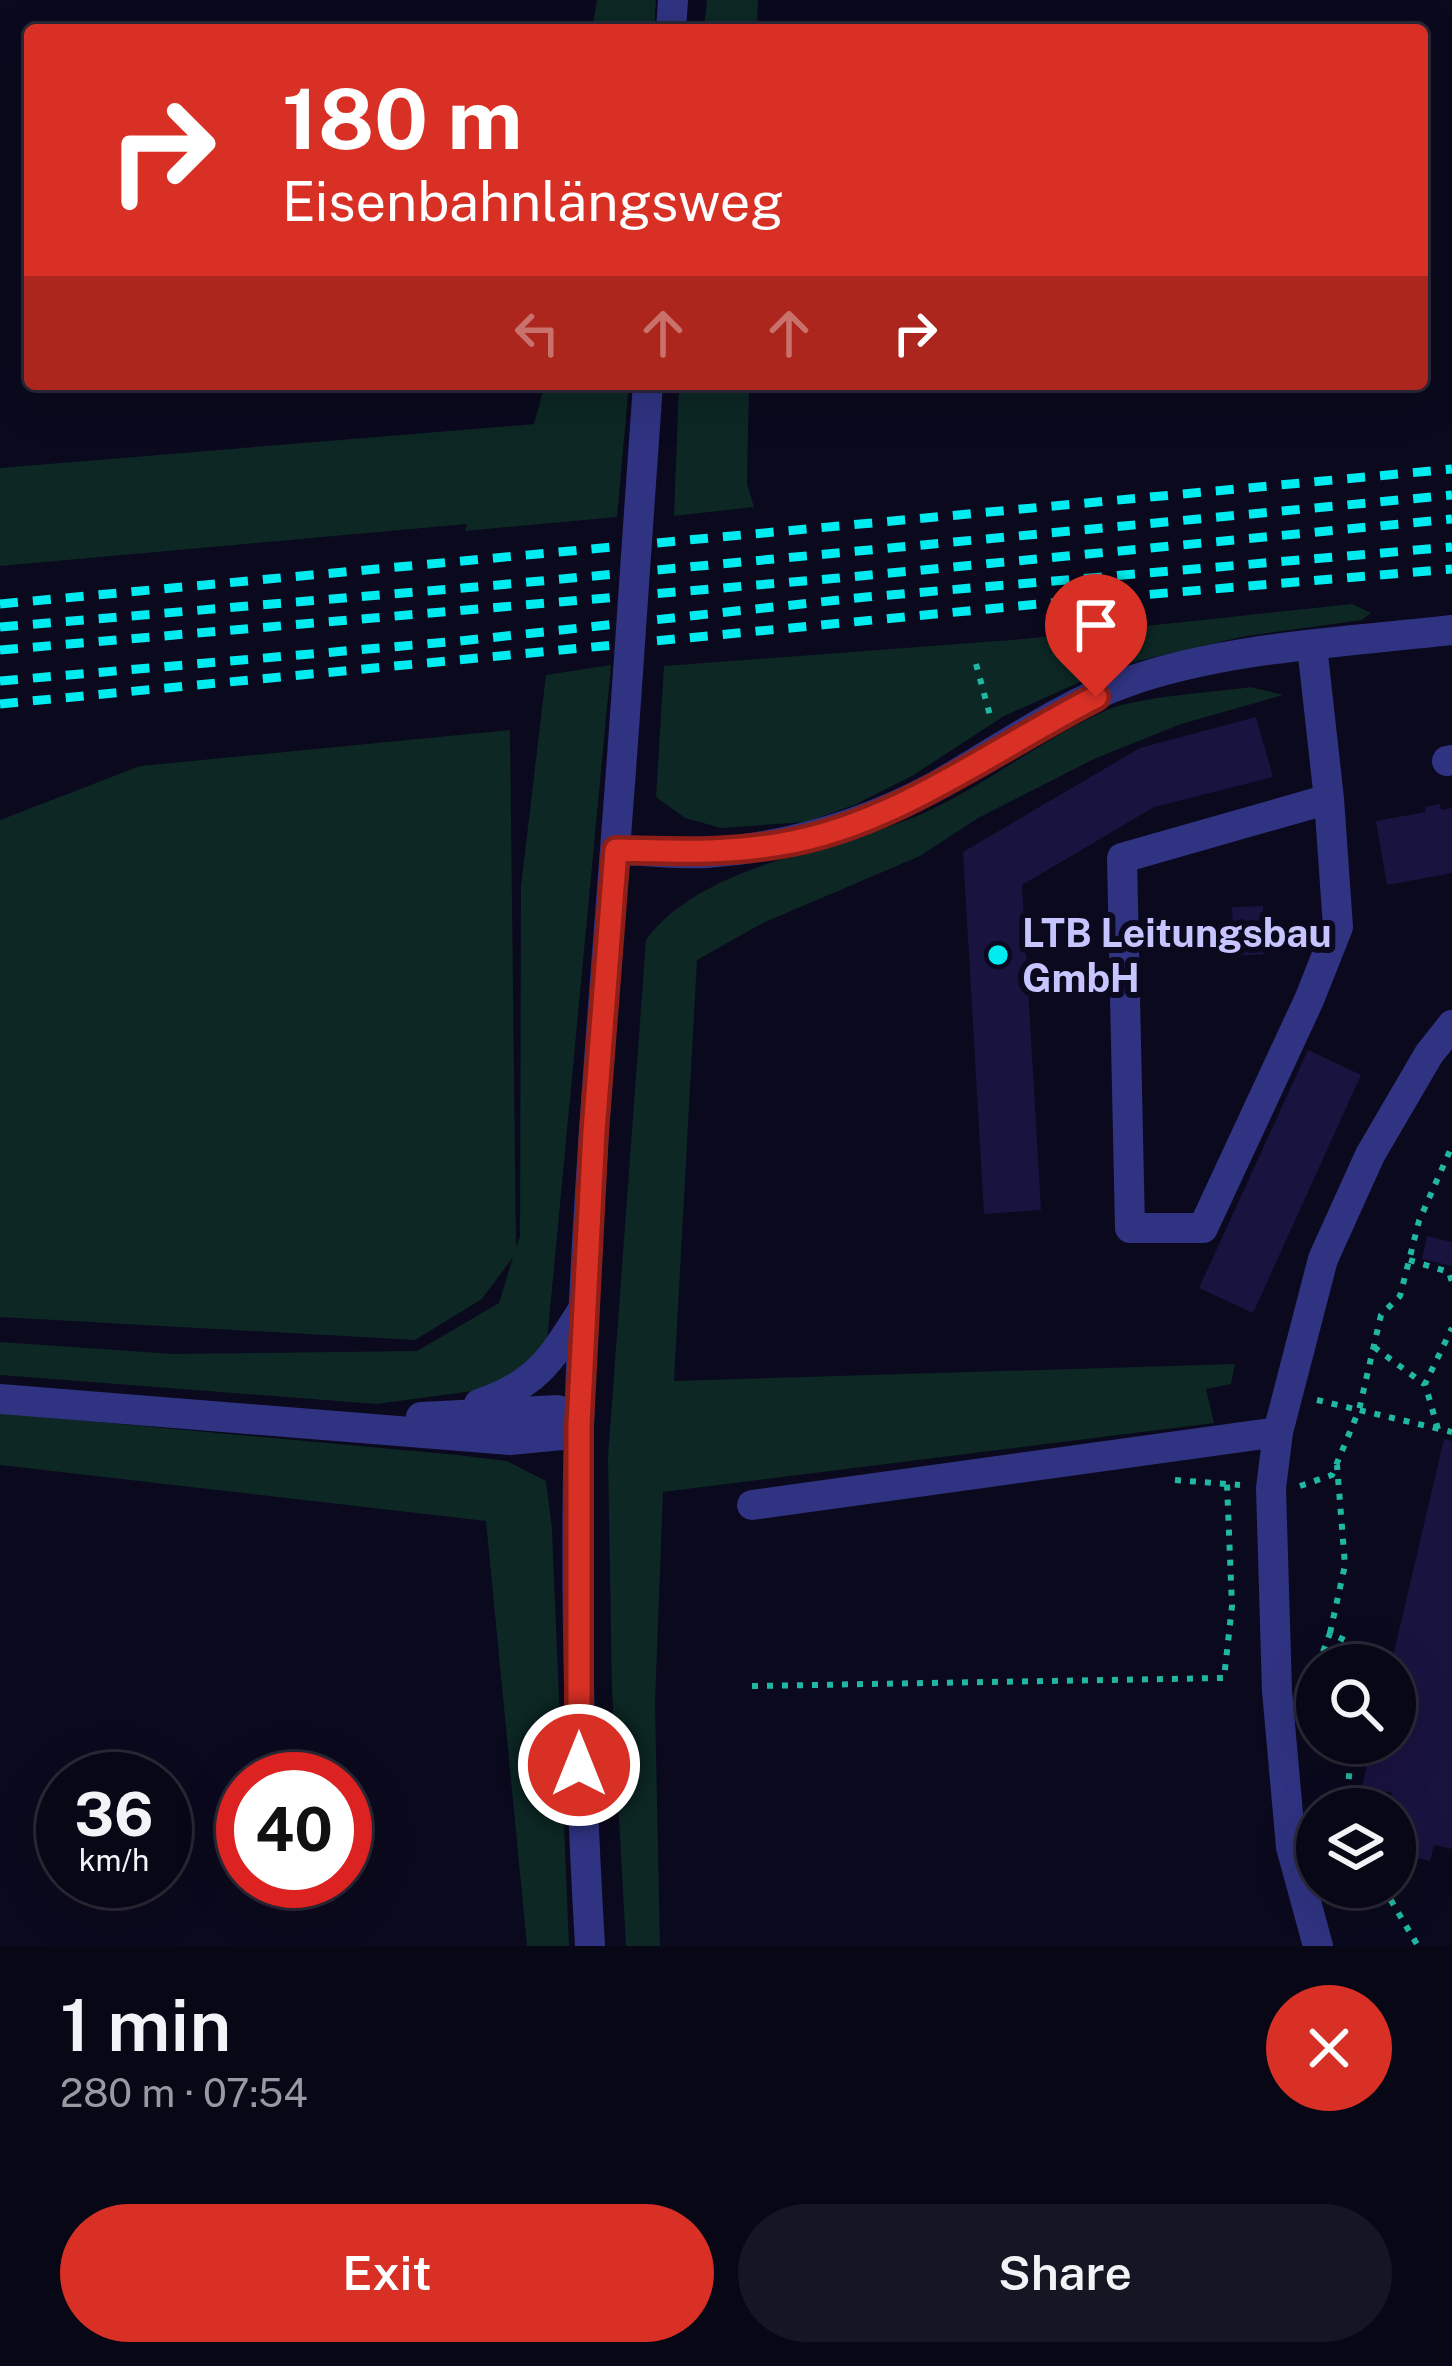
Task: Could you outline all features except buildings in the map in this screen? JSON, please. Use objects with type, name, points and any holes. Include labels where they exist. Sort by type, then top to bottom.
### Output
[{"type":"street","points":[[590,1946],[579,1765],[579,1425],[648,390]]},
{"type":"street","points":[[616,850],[704,854],[784,844],[856,823],[929,789],[1125,682],[1206,662],[1452,630]]},
{"type":"street","points":[[1312,646],[1328,799],[1338,927],[1309,1000],[1202,1228],[1130,1228],[1122,858],[1328,799]]},
{"type":"street","points":[[1318,1946],[1291,1847],[1277,1691],[1271,1488],[1278,1432],[1323,1258],[1370,1155],[1429,1054],[1452,1025]]},
{"type":"street","points":[[422,1417],[514,1392],[549,1364],[584,1308]]},
{"type":"street","points":[[0,1399],[510,1440],[562,1435],[579,1425]]},
{"type":"street","points":[[343,1426],[558,1410],[579,1425]]},
{"type":"street","points":[[752,1504],[1278,1432]]},
{"type":"street","points":[[510,1440],[545,1452],[578,1487]]},
{"type":"path","points":[[976,664],[994,729]]},
{"type":"path","points":[[1287,1393],[1359,1410],[1381,1315],[1400,1296],[1419,1221],[1452,1146]]},
{"type":"path","points":[[1409,1260],[1449,1272],[1452,1282]]},
{"type":"path","points":[[1425,1384],[1452,1328]]},
{"type":"path","points":[[1374,1347],[1425,1384],[1438,1429]]},
{"type":"path","points":[[1326,1644],[1345,1565],[1337,1464]]},
{"type":"path","points":[[752,1686],[1224,1678],[1232,1606],[1227,1484]]},
{"type":"path","points":[[1330,1633],[1352,1644]]},
{"type":"path","points":[[1395,1908],[1418,1946]]},
{"type":"green space","points":[[597,0],[656,0],[654,24],[593,24]]},
{"type":"green space","points":[[707,0],[758,0],[757,24],[705,24]]},
{"type":"green space","points":[[543,390],[628,390],[617,517],[465,531],[467,524],[0,566],[0,468],[534,424]]},
{"type":"green space","points":[[679,390],[749,390],[747,484],[754,507],[674,516]]},
{"type":"green space","points":[[1352,604],[1371,613],[1362,620],[1246,636],[1116,666],[1004,716],[912,776],[806,822],[721,828],[685,818],[656,797],[664,666],[1024,639]]},
{"type":"green space","points":[[611,665],[547,1342],[503,1387],[376,1404],[0,1375],[0,1342],[174,1354],[417,1351],[499,1303],[513,1257],[482,1299],[415,1340],[0,1317],[0,820],[140,766],[510,730],[516,1247],[520,1237],[521,886],[546,675]]},
{"type":"green space","points":[[1251,687],[1283,695],[1181,724],[1094,759],[978,818],[920,856],[763,923],[697,960],[674,1381],[1235,1364],[1231,1384],[1206,1389],[1214,1423],[663,1492],[655,1703],[660,1946],[626,1946],[612,1691],[608,1457],[646,940],[671,914],[702,893],[774,861],[924,813],[1107,710],[1156,698]]},
{"type":"green space","points":[[0,1413],[507,1461],[546,1481],[552,1529],[569,1946],[527,1946],[486,1521],[0,1465]]},
{"type":"railway","points":[[0,604],[1452,469]]},
{"type":"railway","points":[[0,627],[1452,495]]},
{"type":"railway","points":[[0,650],[839,578],[1452,519]]},
{"type":"railway","points":[[0,681],[460,641],[866,597],[1452,547]]},
{"type":"railway","points":[[0,704],[1452,569]]},
{"type":"place","name":"LTB Leitungsbau GmbH","points":[[998,955]]},
{"type":"route","points":[[579,1765],[579,1425],[594,1131],[616,850],[704,854],[784,844],[856,823],[929,789],[1096,697]]}]
